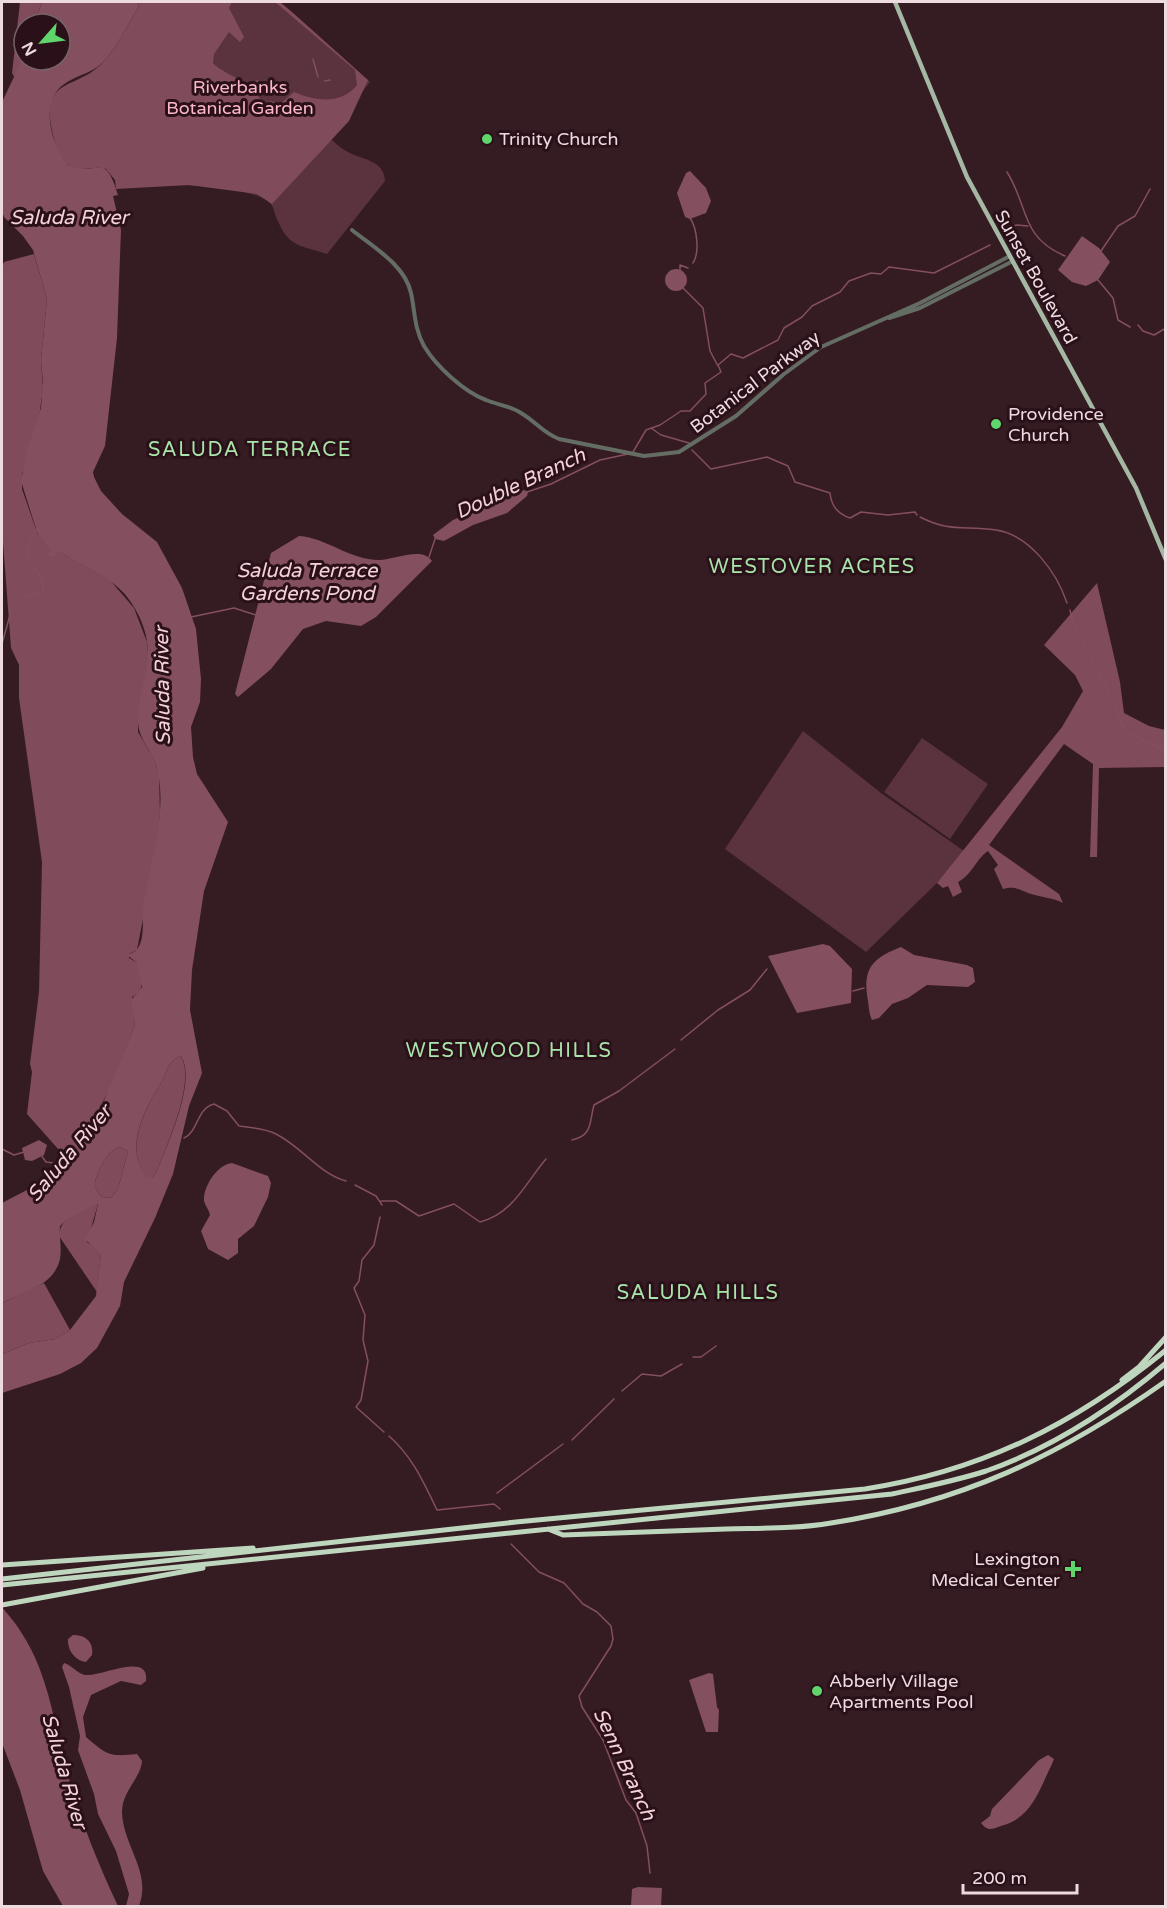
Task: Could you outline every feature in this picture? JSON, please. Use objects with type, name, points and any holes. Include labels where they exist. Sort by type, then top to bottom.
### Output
[{"type":"highway","points":[[1099,1400],[1139,1367],[1166,1337]]},
{"type":"highway","points":[[2,1579],[302,1545],[877,1488],[939,1474],[999,1453],[1063,1423],[1134,1376],[1166,1350]]},
{"type":"highway","points":[[3,1585],[547,1528],[862,1499],[948,1482],[988,1470],[1056,1439],[1120,1399],[1166,1363]]},
{"type":"highway","points":[[547,1528],[563,1535],[786,1527],[830,1523],[888,1512],[964,1490],[1044,1457],[1102,1424],[1166,1380]]},
{"type":"highway","points":[[2,1565],[302,1545]]},
{"type":"highway","points":[[2,1605],[264,1558]]},
{"type":"main road","name":"Sunset Boulevard","points":[[895,2],[954,149],[1010,259],[1136,488],[1166,560]]},
{"type":"street","name":"Botanical Parkway","points":[[352,230],[396,266],[405,277],[411,292],[416,327],[422,341],[437,362],[459,381],[483,399],[521,412],[554,437],[639,455],[668,455],[689,447],[744,410],[812,353],[842,335],[882,319],[1010,259]]},
{"type":"green space","points":[[20,2],[42,2],[38,12],[19,12]]},
{"type":"green space","name":"Riverbanks Botanical Garden","points":[[139,2],[279,2],[370,82],[327,135],[346,151],[376,164],[381,168],[385,181],[327,254],[302,247],[291,240],[281,228],[271,204],[261,197],[235,190],[165,184]]},
{"type":"green space","name":"Riverbanks Botanical Garden","points":[[139,2],[232,2],[229,8],[244,37],[240,42],[229,32],[214,54],[213,63],[244,81],[252,84],[257,80],[263,83],[256,93],[263,103],[271,101],[280,104],[294,92],[310,98],[336,98],[343,96],[357,85],[355,70],[275,2],[280,2],[292,12],[368,80],[349,121],[272,204],[257,194],[189,185],[116,189],[115,180],[106,169],[74,168],[63,160],[53,135],[50,116],[51,102],[63,87],[93,71],[103,62],[122,36]]},
{"type":"green space","points":[[34,254],[47,299],[41,360],[43,388],[39,418],[22,474],[22,489],[38,535],[65,555],[109,579],[134,608],[147,642],[149,663],[138,718],[138,732],[154,759],[159,774],[160,814],[157,846],[137,950],[129,954],[129,958],[136,962],[142,982],[140,990],[132,997],[135,1025],[111,1086],[79,1148],[67,1159],[27,1114],[32,1072],[30,1064],[39,992],[42,862],[19,698],[19,665],[11,648],[2,529],[2,267],[4,262]]},
{"type":"green space","points":[[1097,583],[1120,682],[1124,713],[1149,726],[1165,730],[1165,767],[1099,768],[1097,857],[1090,857],[1093,764],[1064,744],[989,845],[1059,894],[1063,903],[1016,888],[1003,889],[994,869],[998,865],[988,851],[958,882],[962,892],[953,897],[948,886],[943,888],[937,883],[1062,727],[1083,691],[1075,675],[1044,645]]},
{"type":"green space","points":[[803,731],[881,793],[964,851],[937,883],[866,952],[725,849]]},
{"type":"green space","points":[[922,738],[988,784],[950,839],[884,792]]},
{"type":"green space","points":[[181,1056],[185,1067],[183,1097],[157,1171],[152,1178],[146,1178],[137,1153],[139,1128],[149,1103],[169,1066],[173,1060]]},
{"type":"green space","points":[[120,1147],[128,1151],[118,1189],[111,1198],[101,1197],[95,1187],[97,1176],[107,1157]]},
{"type":"green space","points":[[98,1204],[87,1242],[98,1248],[101,1254],[97,1292],[59,1236],[68,1218]]},
{"type":"green space","points":[[44,1283],[70,1330],[55,1339],[29,1343],[2,1354],[2,1303]]},
{"type":"water","name":"Saluda River","points":[[42,2],[139,2],[122,36],[103,62],[63,85],[56,93],[51,103],[50,125],[57,147],[68,165],[87,169],[104,169],[109,173],[118,195],[113,196],[121,230],[117,338],[105,446],[93,472],[101,491],[122,514],[157,542],[182,588],[196,629],[201,679],[200,702],[191,727],[193,757],[197,774],[228,822],[204,891],[192,970],[190,1010],[202,1073],[189,1106],[173,1174],[124,1282],[120,1306],[97,1348],[81,1363],[60,1374],[2,1393],[2,1354],[29,1343],[55,1339],[70,1330],[96,1296],[101,1254],[85,1239],[94,1222],[98,1204],[74,1215],[60,1226],[60,1259],[51,1276],[37,1287],[2,1303],[2,1203],[50,1178],[56,1162],[67,1159],[79,1148],[101,1108],[135,1025],[131,1000],[142,987],[136,962],[127,955],[137,949],[142,939],[143,908],[159,824],[160,790],[156,766],[138,726],[139,705],[148,657],[145,631],[139,616],[123,592],[104,577],[59,551],[54,557],[48,555],[51,548],[38,535],[21,481],[27,449],[41,408],[43,382],[41,360],[47,299],[33,250],[4,217],[2,211],[2,102],[16,72],[72,72],[72,12],[38,12]],"holes":[[[181,1056],[185,1067],[183,1097],[179,1113],[157,1171],[152,1178],[147,1178],[140,1166],[137,1154],[139,1128],[143,1116],[173,1060]],[[120,1147],[128,1151],[118,1189],[111,1198],[101,1197],[95,1187],[95,1182],[103,1163],[115,1149]]]},
{"type":"water","points":[[690,171],[706,188],[711,201],[706,213],[690,219],[685,217],[677,193],[686,173]]},
{"type":"water","points":[[1082,236],[1099,248],[1110,262],[1098,280],[1086,286],[1072,282],[1058,270]]},
{"type":"water","points":[[676,269],[684,272],[687,280],[684,288],[676,291],[668,288],[665,280],[668,272]]},
{"type":"water","points":[[524,490],[528,492],[527,496],[507,513],[473,525],[444,541],[435,539],[433,535],[453,520]]},
{"type":"water","name":"Saluda Terrace Gardens Pond","points":[[299,536],[368,559],[379,560],[415,554],[432,561],[376,617],[361,626],[326,621],[303,629],[271,669],[238,697],[235,694],[271,553]]},
{"type":"water","points":[[823,944],[830,946],[852,969],[851,1003],[797,1013],[768,956]]},
{"type":"water","points":[[901,947],[914,955],[967,965],[973,968],[975,982],[968,987],[927,985],[908,998],[892,1004],[879,1018],[872,1020],[867,990],[868,973],[876,960]]},
{"type":"water","points":[[39,1140],[47,1145],[44,1155],[32,1161],[25,1160],[22,1148]]},
{"type":"water","points":[[232,1163],[268,1176],[271,1183],[268,1197],[254,1226],[238,1239],[238,1253],[228,1260],[208,1249],[201,1231],[210,1215],[204,1201],[206,1189],[212,1177],[222,1167]]},
{"type":"water","name":"Saluda River","points":[[2,1607],[31,1649],[46,1686],[75,1799],[104,1876],[118,1906],[63,1906],[43,1871],[20,1790],[2,1743]]},
{"type":"water","points":[[73,1635],[82,1636],[92,1646],[92,1655],[86,1662],[78,1660],[70,1651],[68,1639]]},
{"type":"water","points":[[64,1663],[85,1675],[133,1666],[145,1672],[146,1681],[141,1685],[121,1681],[91,1695],[83,1717],[86,1737],[99,1748],[114,1755],[137,1754],[142,1761],[125,1798],[122,1812],[127,1836],[140,1870],[142,1894],[139,1906],[126,1906],[129,1894],[116,1851],[98,1814],[94,1794],[78,1750],[80,1736],[62,1667]]},
{"type":"water","points":[[709,1673],[713,1674],[719,1710],[718,1732],[706,1732],[689,1680]]},
{"type":"water","points":[[1048,1755],[1054,1759],[1027,1810],[1012,1822],[991,1829],[986,1828],[981,1823],[990,1816],[992,1809],[1039,1760]]},
{"type":"water","points":[[662,1888],[661,1906],[631,1906],[632,1889]]},
{"type":"waterway","points":[[313,59],[318,77]]},
{"type":"waterway","points":[[325,81],[330,80]]},
{"type":"waterway","points":[[1007,172],[1033,230],[1040,240],[1065,256]]},
{"type":"waterway","points":[[1101,251],[1118,226],[1135,216],[1150,189]]},
{"type":"waterway","points":[[690,218],[697,240],[693,263]]},
{"type":"waterway","name":"Double Branch","points":[[1005,228],[1017,225],[1028,226]]},
{"type":"waterway","name":"Double Branch","points":[[721,372],[718,365],[731,354],[743,358],[778,340],[784,328],[802,317],[812,306],[840,292],[849,281],[871,273],[881,274],[889,267],[934,273],[990,245]]},
{"type":"waterway","points":[[680,271],[680,265],[688,268]]},
{"type":"waterway","name":"Double Branch","points":[[1098,280],[1113,298],[1118,320],[1130,327]]},
{"type":"waterway","points":[[682,287],[703,308],[710,351],[718,366]]},
{"type":"waterway","name":"Double Branch","points":[[1138,325],[1143,331],[1154,335],[1166,328]]},
{"type":"waterway","name":"Double Branch","points":[[633,452],[646,430],[660,425],[681,411],[690,411],[706,394],[705,383],[721,372]]},
{"type":"waterway","points":[[651,428],[661,435],[689,443]]},
{"type":"waterway","points":[[692,450],[711,469],[767,457],[788,466],[795,482],[830,493],[836,509],[850,518],[861,512],[888,515],[915,512],[917,515]]},
{"type":"waterway","name":"Double Branch","points":[[527,492],[551,484],[600,460],[628,454]]},
{"type":"waterway","points":[[920,517],[949,527],[996,530],[1020,539],[1031,547],[1049,568],[1067,603]]},
{"type":"waterway","points":[[2,644],[13,604],[25,596],[43,592],[41,577],[32,565],[28,551],[30,541],[37,529]]},
{"type":"waterway","name":"Double Branch","points":[[429,557],[435,539]]},
{"type":"waterway","name":"Double Branch","points":[[191,617],[234,608],[256,615]]},
{"type":"waterway","points":[[1070,610],[1073,624],[1106,686],[1124,728],[1132,735],[1159,748],[1166,745]]},
{"type":"waterway","points":[[681,1040],[718,1010],[750,990],[767,969]]},
{"type":"waterway","points":[[853,991],[864,988]]},
{"type":"waterway","points":[[572,1140],[579,1138],[587,1131],[594,1105],[619,1091],[675,1049]]},
{"type":"waterway","name":"Senn Branch","points":[[184,1138],[192,1131],[204,1110],[214,1104],[227,1111],[239,1126],[263,1129],[276,1134],[318,1166],[346,1181]]},
{"type":"waterway","points":[[2,1149],[14,1155],[24,1152]]},
{"type":"waterway","points":[[41,1155],[46,1162],[54,1163]]},
{"type":"waterway","points":[[381,1201],[396,1201],[419,1216],[454,1204],[480,1222],[491,1218],[510,1205],[546,1159]]},
{"type":"waterway","name":"Senn Branch","points":[[355,1185],[376,1196],[382,1205]]},
{"type":"waterway","name":"Senn Branch","points":[[380,1217],[374,1245],[362,1260],[359,1281],[354,1288],[365,1315],[363,1340],[368,1361],[361,1400],[356,1407],[384,1432]]},
{"type":"waterway","points":[[693,1357],[701,1357],[716,1346]]},
{"type":"waterway","points":[[622,1391],[642,1374],[661,1376],[682,1364]]},
{"type":"waterway","points":[[572,1440],[614,1399]]},
{"type":"waterway","name":"Senn Branch","points":[[389,1436],[411,1461],[437,1510],[494,1504],[500,1509]]},
{"type":"waterway","points":[[497,1493],[563,1444]]},
{"type":"waterway","name":"Senn Branch","points":[[511,1544],[539,1572],[564,1583],[583,1604],[597,1612],[611,1626],[613,1639],[611,1646],[579,1696],[582,1707],[603,1740],[626,1800],[636,1813],[647,1846],[650,1873]]},
{"type":"place","name":"Trinity Church","points":[[487,139]]},
{"type":"place","name":"Providence Church","points":[[996,424]]},
{"type":"place","name":"Lexington Medical Center","points":[[1073,1569]]},
{"type":"place","name":"Abberly Village Apartments Pool","points":[[817,1691]]},
{"type":"district","name":"SALUDA TERRACE","points":[[250,449]]},
{"type":"district","name":"WESTOVER ACRES","points":[[812,566]]},
{"type":"district","name":"WESTWOOD HILLS","points":[[509,1050]]},
{"type":"district","name":"SALUDA HILLS","points":[[698,1292]]}]
